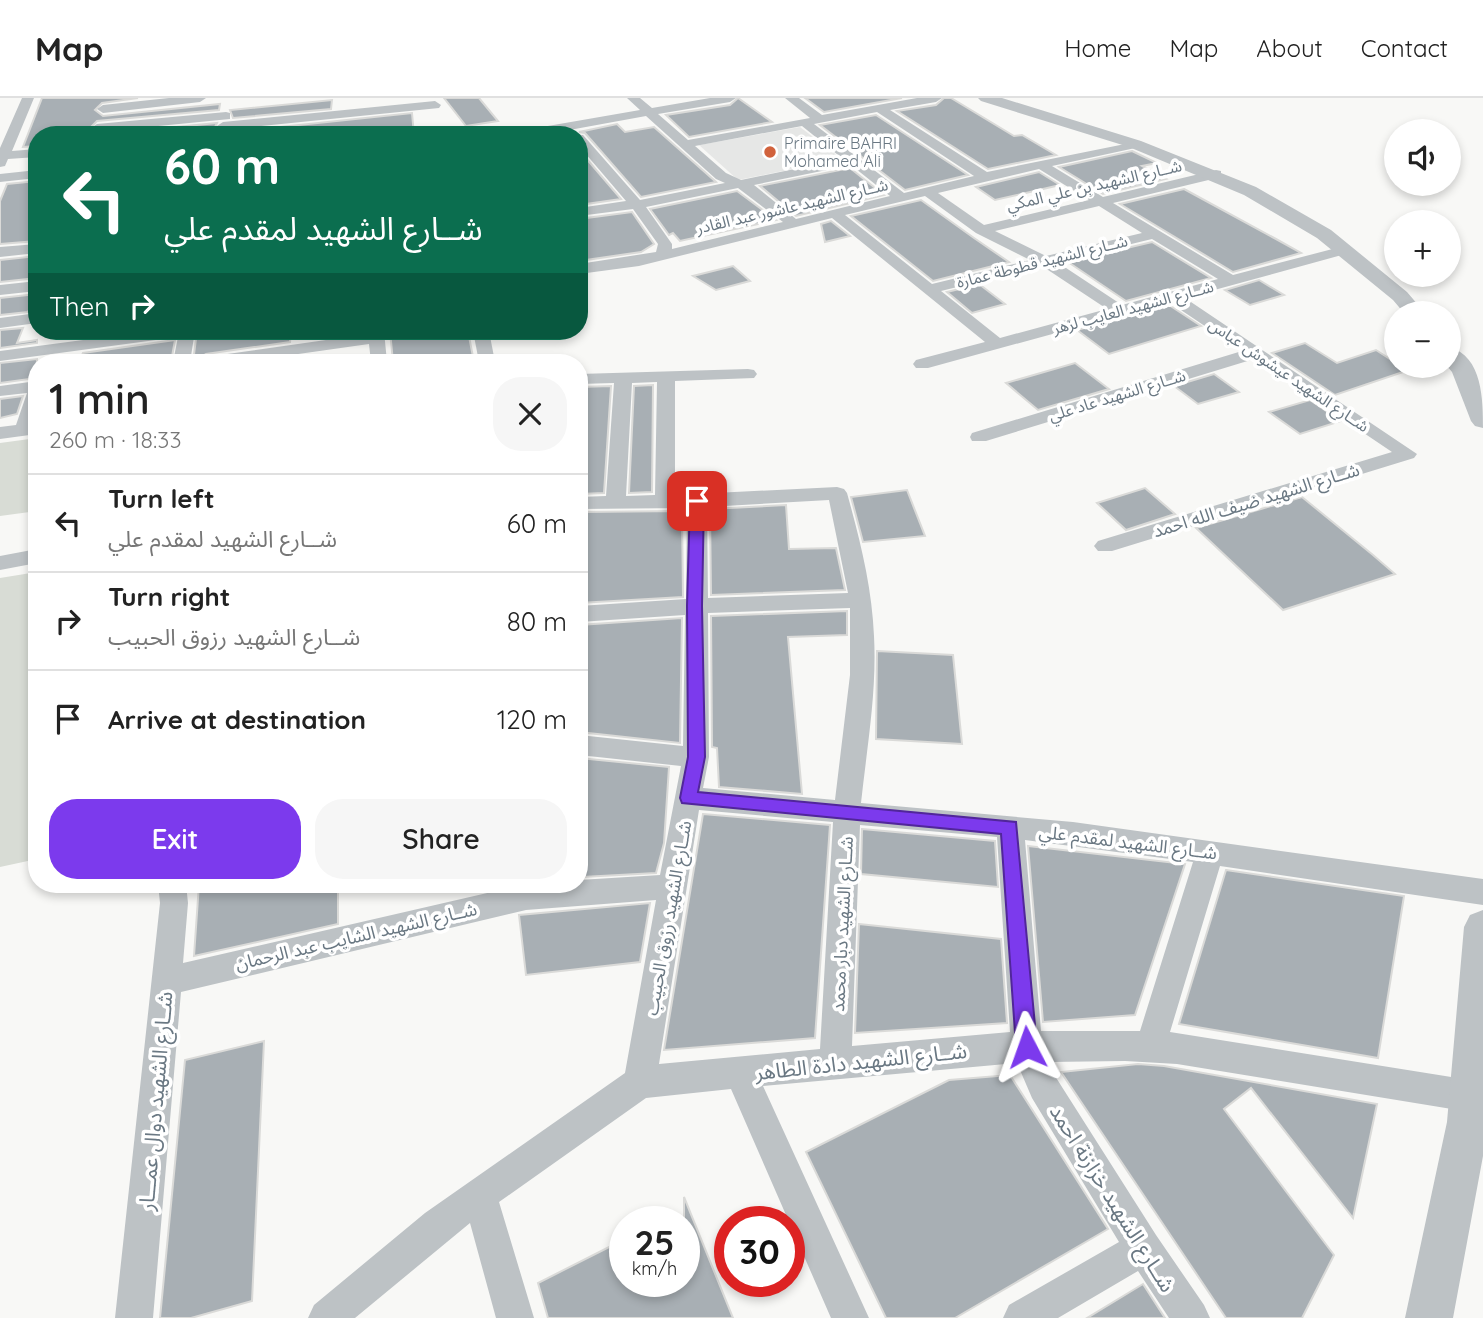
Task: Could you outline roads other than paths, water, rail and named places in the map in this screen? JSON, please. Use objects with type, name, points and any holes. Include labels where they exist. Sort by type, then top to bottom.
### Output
[{"type":"street","points":[[1,159],[28,98]]},
{"type":"street","points":[[98,126],[105,103],[166,102],[200,98]]},
{"type":"street","points":[[341,119],[342,98]]},
{"type":"street","points":[[633,98],[721,176],[751,188],[794,224]]},
{"type":"street","points":[[588,130],[650,113],[730,98]]},
{"type":"street","points":[[791,98],[821,120]]},
{"type":"street","points":[[686,144],[936,98]]},
{"type":"street","points":[[986,98],[1135,144],[1216,174],[1280,207],[1324,234],[1404,301]]},
{"type":"street","points":[[160,126],[166,102]]},
{"type":"street","points":[[176,126],[222,120],[341,119],[435,105]]},
{"type":"street","points":[[880,109],[985,177]]},
{"type":"street","points":[[804,123],[902,198]]},
{"type":"street","points":[[0,130],[15,128]]},
{"type":"street","name":"شــارع الشهيد عاشور عبد القادر","points":[[588,269],[621,265],[985,177],[1135,144]]},
{"type":"street","points":[[588,148],[665,244],[663,254]]},
{"type":"street","points":[[1,159],[28,154]]},
{"type":"street","points":[[588,162],[599,161]]},
{"type":"street","points":[[588,211],[636,205],[853,161]]},
{"type":"street","points":[[1041,165],[1230,280]]},
{"type":"street","name":"شــارع الشهيد بن علي المكي","points":[[981,230],[1216,174]]},
{"type":"street","points":[[0,178],[28,175]]},
{"type":"street","points":[[928,191],[981,230],[1045,261],[1119,310]]},
{"type":"street","points":[[835,214],[998,344]]},
{"type":"street","name":"شــارع الشهيد قطوطة عمارة","points":[[930,289],[1153,234]]},
{"type":"street","points":[[0,252],[28,248]]},
{"type":"street","name":"شــارع الشهيد العايب لزهر","points":[[922,365],[1344,250]]},
{"type":"street","points":[[0,290],[28,287]]},
{"type":"street","name":"شــارع الشهيد عيشوش عباس","points":[[1171,296],[1407,454]]},
{"type":"street","points":[[0,323],[28,319]]},
{"type":"street","points":[[59,354],[137,340]]},
{"type":"street","points":[[306,354],[356,340]]},
{"type":"street","name":"شــارع الشهيد عاد علي","points":[[979,437],[1255,353]]},
{"type":"street","points":[[0,356],[28,356]]},
{"type":"street","points":[[1461,368],[1483,422]]},
{"type":"street","points":[[588,379],[748,374]]},
{"type":"street","points":[[616,502],[623,377]]},
{"type":"street","points":[[665,502],[666,377]]},
{"type":"street","points":[[0,391],[28,389]]},
{"type":"street","points":[[0,433],[28,429]]},
{"type":"street","name":"شــارع الشهيد ضيف الله احمد","points":[[1105,546],[1407,454]]},
{"type":"street","name":"شــارع الشهيد دبار محمد","points":[[697,501],[837,493],[851,543],[860,600],[863,655],[855,760],[847,813],[835,1064]]},
{"type":"street","points":[[588,503],[697,501]]},
{"type":"street","name":"شــارع الشهيد رزوق الحبيب","points":[[640,1082],[696,757],[697,501]]},
{"type":"street","points":[[0,563],[28,558]]},
{"type":"street","points":[[588,613],[695,606],[860,600]]},
{"type":"street","points":[[588,746],[696,757]]},
{"type":"street","name":"شــارع الشهيد لمقدم علي","points":[[688,798],[1073,833],[1483,892]]},
{"type":"street","name":"شــارع الشهيد خزازنة احمد","points":[[1010,827],[1027,1047],[1043,1087],[1143,1248],[1191,1318]]},
{"type":"street","points":[[1150,1048],[1210,852]]},
{"type":"street","name":"شــارع الشهيد الشايب عبد الرحمان","points":[[588,892],[673,886]]},
{"type":"street","name":"شــارع الشهيد دوال عمـــار","points":[[134,1318],[167,981],[173,893]]},
{"type":"street","name":"شــارع الشهيد الشايب عبد الرحمان","points":[[167,981],[526,897],[579,893]]},
{"type":"street","points":[[1429,1318],[1468,1122],[1483,927]]},
{"type":"street","name":"شــارع الشهيد دادة الطاهر","points":[[327,1318],[437,1225],[640,1082],[991,1048],[1125,1045],[1177,1048],[1470,1096]]},
{"type":"street","points":[[740,1073],[850,1318]]},
{"type":"street","points":[[480,1194],[516,1318]]},
{"type":"street","points":[[1022,1318],[1143,1248]]},
{"type":"place","name":"Primaire BAHRI Mohamed Ali","points":[[770,152]]}]
